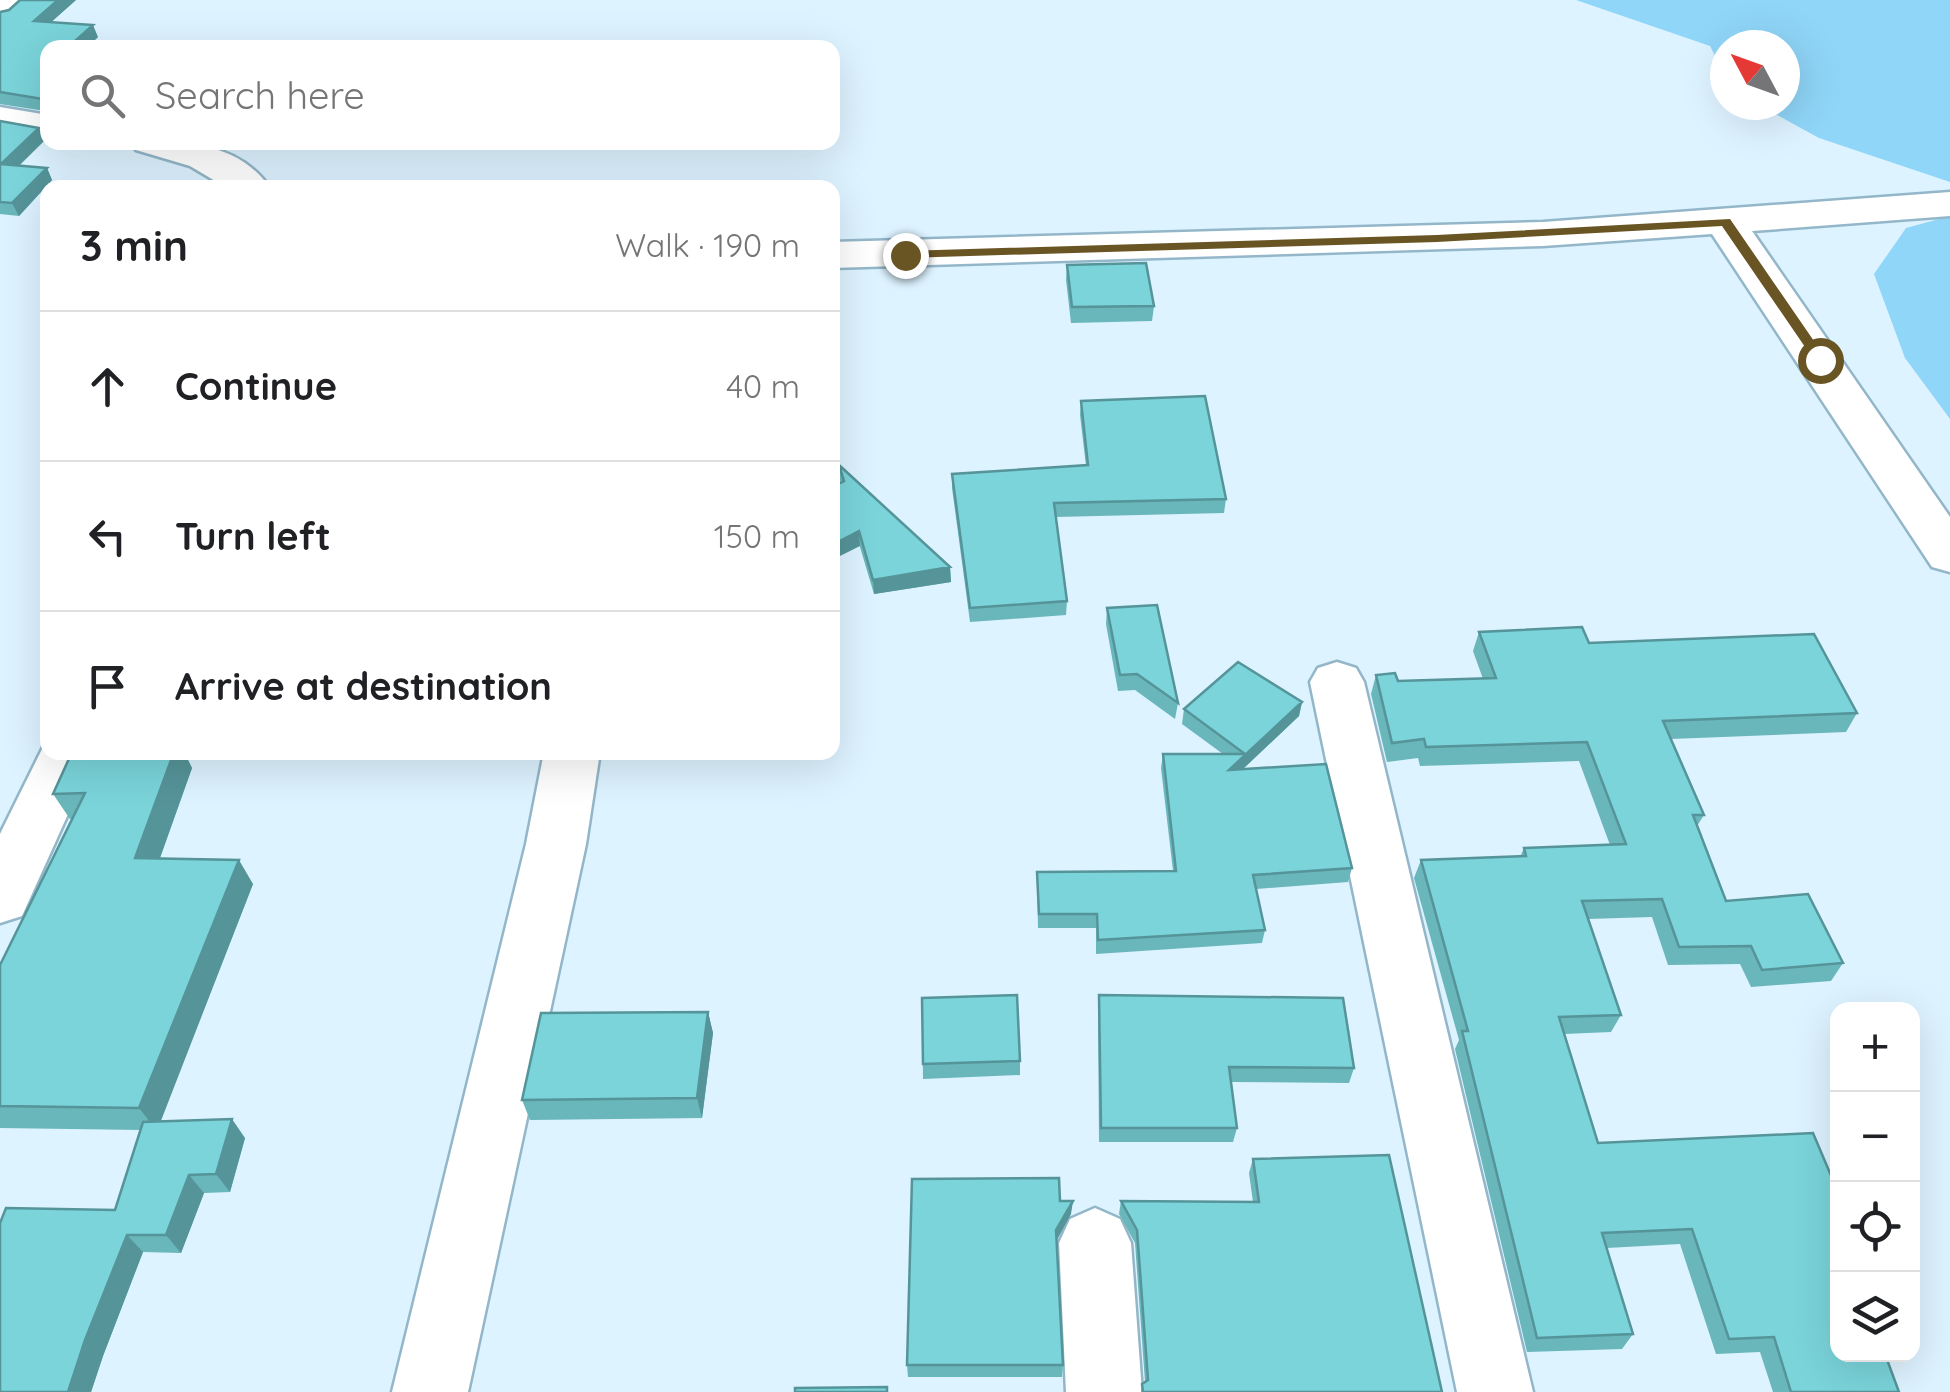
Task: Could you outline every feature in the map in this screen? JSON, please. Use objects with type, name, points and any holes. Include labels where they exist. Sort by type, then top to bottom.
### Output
[{"type":"street","points":[[0,12],[15,0]]},
{"type":"street","points":[[0,118],[40,125]]},
{"type":"street","points":[[180,150],[202,156],[243,180]]},
{"type":"street","points":[[840,255],[1437,239],[1950,204]]},
{"type":"street","points":[[1725,222],[1950,555]]},
{"type":"street","points":[[1338,682],[1495,1392]]},
{"type":"street","points":[[0,898],[64,760]]},
{"type":"street","points":[[430,1392],[556,844],[571,760]]},
{"type":"street","points":[[1095,1243],[1104,1392]]},
{"type":"shaded area","points":[[1576,0],[1950,0],[1950,182],[1819,138],[1786,120],[1800,120],[1800,30],[1710,30],[1710,46]]},
{"type":"shaded area","points":[[1950,216],[1950,419],[1905,358],[1874,274],[1906,228]]},
{"type":"building","points":[[20,0],[58,0],[34,21],[93,25],[76,40],[40,40],[40,99],[0,92],[0,12]]},
{"type":"building","points":[[0,121],[39,128],[1,164],[47,168],[12,203],[0,202]]},
{"type":"building","points":[[1146,263],[1154,306],[1072,307],[1067,265]]},
{"type":"building","points":[[1205,396],[1226,499],[1054,503],[1067,601],[970,608],[952,474],[1088,465],[1081,401]]},
{"type":"building","points":[[840,466],[950,567],[873,580],[859,531],[840,541],[840,483],[844,481]]},
{"type":"building","points":[[1157,605],[1178,703],[1137,674],[1120,675],[1107,608]]},
{"type":"building","points":[[1582,627],[1589,643],[1814,634],[1857,713],[1663,721],[1704,815],[1693,815],[1726,901],[1808,894],[1843,963],[1762,970],[1751,946],[1679,947],[1662,899],[1582,901],[1621,1015],[1559,1017],[1598,1143],[1813,1133],[1830,1173],[1830,1362],[1888,1362],[1899,1392],[1791,1392],[1774,1337],[1729,1339],[1692,1229],[1602,1233],[1633,1334],[1537,1338],[1462,1031],[1468,1031],[1421,860],[1526,856],[1524,848],[1626,844],[1587,742],[1426,747],[1424,739],[1392,743],[1376,675],[1395,673],[1398,681],[1496,678],[1479,632]]},
{"type":"building","points":[[1238,662],[1302,702],[1229,770],[1326,764],[1352,868],[1253,875],[1265,930],[1098,940],[1097,914],[1039,914],[1037,872],[1176,871],[1163,754],[1245,754],[1184,709]]},
{"type":"building","points":[[68,760],[171,760],[135,858],[239,860],[139,1108],[0,1106],[0,965],[85,793],[53,794]]},
{"type":"building","points":[[1017,995],[1020,1061],[923,1064],[922,998]]},
{"type":"building","points":[[1099,995],[1343,998],[1354,1068],[1229,1067],[1237,1128],[1101,1128]]},
{"type":"building","points":[[708,1012],[697,1098],[522,1100],[541,1013]]},
{"type":"building","points":[[232,1119],[216,1174],[189,1175],[166,1235],[127,1235],[68,1392],[0,1392],[0,1223],[6,1208],[115,1210],[143,1122]]},
{"type":"building","points":[[1389,1155],[1442,1392],[1143,1392],[1142,1384],[1148,1380],[1137,1230],[1121,1201],[1259,1202],[1253,1159]]},
{"type":"building","points":[[1059,1178],[1060,1201],[1073,1201],[1056,1230],[1063,1365],[907,1365],[912,1179]]},
{"type":"building","points":[[887,1387],[887,1392],[795,1392],[795,1388]]},
{"type":"route","points":[[905,255],[1437,239],[1725,222],[1820,360]]}]
